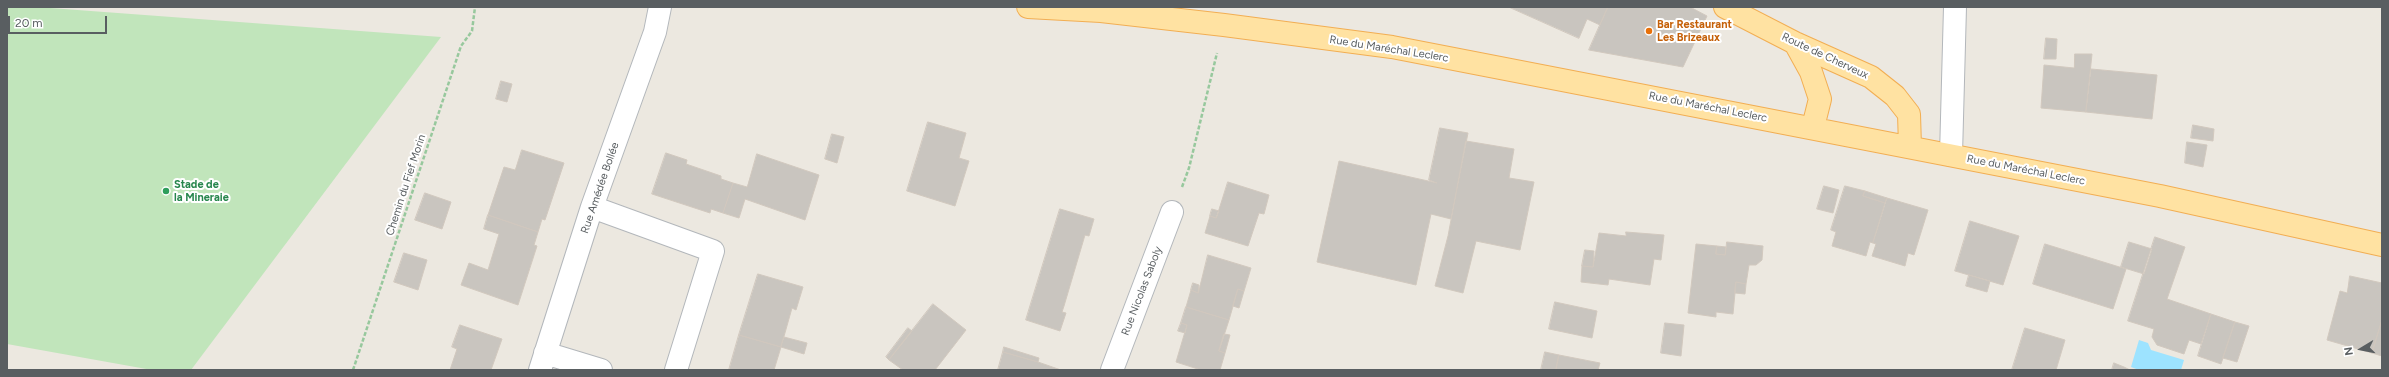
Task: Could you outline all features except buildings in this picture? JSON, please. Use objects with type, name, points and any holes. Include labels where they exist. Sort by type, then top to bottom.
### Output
[{"type":"main road","name":"Rue du Maréchal Leclerc","points":[[1028,7],[1101,11],[1224,25],[1392,48],[1813,127],[2168,197],[2382,245]]},
{"type":"main road","name":"Route de Cherveux","points":[[1725,7],[1795,44],[1871,77],[1895,96],[1908,114],[1910,146]]},
{"type":"main road","points":[[1795,44],[1811,72],[1820,99],[1813,127]]},
{"type":"street","name":"Rue Amédée Bollée","points":[[543,362],[592,207],[655,32],[660,7]]},
{"type":"street","points":[[1951,155],[1955,7]]},
{"type":"street","points":[[592,207],[712,251],[676,370]]},
{"type":"street","name":"Rue Nicolas Saboly","points":[[1112,370],[1172,212]]},
{"type":"street","points":[[543,362],[601,370]]},
{"type":"path","name":"Chemin du Fief Morin","points":[[353,370],[461,46],[472,31],[476,7]]},
{"type":"path","points":[[1172,212],[1189,168],[1224,25]]},
{"type":"green space","name":"Stade de la Mineraie","points":[[7,7],[37,7],[441,37],[191,370],[152,370],[7,344]]},
{"type":"water","points":[[2139,340],[2148,343],[2151,350],[2184,360],[2181,370],[2139,370],[2131,367]]},
{"type":"place","name":"Bar Restaurant Les Brizeaux","points":[[1649,31]]},
{"type":"place","name":"Stade de la Mineraie","points":[[166,191]]}]
